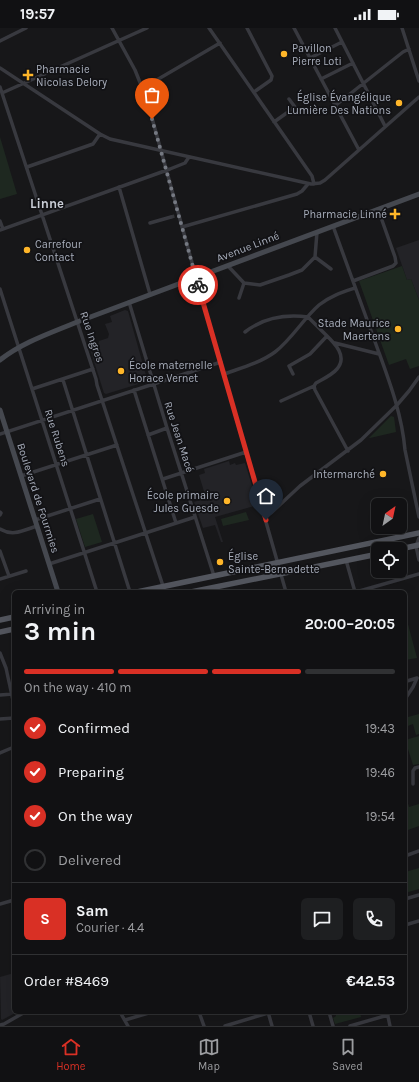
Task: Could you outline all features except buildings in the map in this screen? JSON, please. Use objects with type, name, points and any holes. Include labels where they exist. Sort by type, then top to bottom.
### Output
[{"type":"main road","points":[[164,589],[214,576],[419,533]]},
{"type":"main road","points":[[407,548],[418,546]]},
{"type":"main road","points":[[203,590],[371,555]]},
{"type":"main road","points":[[0,620],[12,617]]},
{"type":"main road","points":[[0,632],[12,629]]},
{"type":"street","points":[[0,41],[26,28]]},
{"type":"street","points":[[112,28],[133,66],[147,100],[177,216],[182,227],[285,590]]},
{"type":"street","points":[[2,93],[148,28]]},
{"type":"street","points":[[209,28],[312,176],[314,184]]},
{"type":"street","points":[[247,28],[272,76],[271,80],[254,92]]},
{"type":"street","points":[[294,28],[360,150]]},
{"type":"street","points":[[334,28],[385,126]]},
{"type":"street","points":[[402,28],[419,81]]},
{"type":"street","points":[[310,58],[342,42]]},
{"type":"street","points":[[143,88],[220,43]]},
{"type":"street","points":[[336,105],[409,49]]},
{"type":"street","points":[[322,80],[353,63]]},
{"type":"street","points":[[0,68],[100,134],[112,140],[308,184],[320,183],[325,180],[419,97]]},
{"type":"street","name":"Rue Ingres","points":[[0,87],[164,589]]},
{"type":"street","points":[[274,122],[295,107],[289,99]]},
{"type":"street","points":[[27,167],[93,144],[100,134]]},
{"type":"street","points":[[0,221],[1,230],[185,163],[188,157]]},
{"type":"street","points":[[182,227],[297,194],[308,184]]},
{"type":"street","points":[[119,187],[150,294]]},
{"type":"street","name":"Avenue Linné","points":[[0,354],[129,302],[419,194]]},
{"type":"street","points":[[353,281],[393,266],[396,263],[378,209]]},
{"type":"street","points":[[150,223],[171,217]]},
{"type":"street","points":[[333,226],[397,405],[405,439],[419,517]]},
{"type":"street","points":[[228,266],[244,283],[260,285],[290,276],[302,270],[315,257],[317,232]]},
{"type":"street","points":[[315,257],[331,269]]},
{"type":"street","points":[[239,298],[244,283]]},
{"type":"street","points":[[224,374],[259,361],[273,353],[318,306],[335,295],[356,288]]},
{"type":"street","name":"Rue Rubens","points":[[0,289],[2,303],[32,389],[96,590]]},
{"type":"street","name":"Rue Jean Macé","points":[[129,302],[153,384],[214,576]]},
{"type":"street","points":[[245,332],[255,325],[274,318],[299,316],[308,317],[337,346],[341,356],[340,364],[336,370],[316,383],[314,386],[281,401]]},
{"type":"street","points":[[293,374],[289,366],[310,354],[327,336]]},
{"type":"street","points":[[334,343],[379,354]]},
{"type":"street","name":"Avenue Linné","points":[[0,360],[18,347]]},
{"type":"street","points":[[0,434],[220,362]]},
{"type":"street","points":[[32,389],[93,369]]},
{"type":"street","points":[[265,516],[302,484],[361,440],[397,405],[419,377]]},
{"type":"street","points":[[63,380],[129,590]]},
{"type":"street","points":[[314,386],[348,451]]},
{"type":"street","points":[[134,390],[176,523]]},
{"type":"street","name":"Boulevard de Fourmies","points":[[0,410],[57,590]]},
{"type":"street","points":[[148,435],[167,428]]},
{"type":"street","points":[[21,476],[117,445]]},
{"type":"street","points":[[162,479],[246,452]]},
{"type":"street","points":[[35,520],[100,499]]},
{"type":"street","points":[[0,512],[0,516]]},
{"type":"street","points":[[49,564],[195,517]]},
{"type":"street","points":[[0,529],[11,534],[37,526]]},
{"type":"street","points":[[419,538],[419,560]]},
{"type":"street","points":[[0,551],[9,576]]},
{"type":"street","points":[[346,560],[354,590]]},
{"type":"street","points":[[0,579],[26,571]]},
{"type":"street","points":[[362,590],[419,574]]},
{"type":"street","points":[[0,653],[12,690]]},
{"type":"street","points":[[407,681],[418,678]]},
{"type":"street","points":[[407,696],[418,678]]},
{"type":"street","points":[[0,695],[12,694]]},
{"type":"street","points":[[0,718],[12,718]]},
{"type":"street","points":[[0,753],[12,748]]},
{"type":"street","points":[[413,784],[413,770],[419,767]]},
{"type":"street","points":[[407,855],[419,851]]},
{"type":"street","points":[[407,897],[419,894]]},
{"type":"street","points":[[0,904],[12,901]]},
{"type":"street","points":[[407,924],[419,921]]},
{"type":"street","points":[[3,1025],[22,1014]]},
{"type":"street","points":[[121,1014],[128,1026]]},
{"type":"street","points":[[125,1020],[145,1014]]},
{"type":"street","points":[[200,1014],[204,1026]]},
{"type":"street","points":[[225,1026],[262,1014]]},
{"type":"street","points":[[269,1014],[272,1026]]},
{"type":"street","points":[[310,1014],[313,1026]]},
{"type":"street","points":[[330,1014],[333,1026]]},
{"type":"street","points":[[350,1026],[388,1014],[390,1026]]},
{"type":"shaded area","points":[[0,137],[17,194],[0,199]]},
{"type":"shaded area","points":[[419,240],[419,300],[411,279],[407,280],[396,248]]},
{"type":"shaded area","name":"Stade Maurice Maertens","points":[[402,266],[407,280],[411,279],[419,300],[419,366],[410,369],[406,359],[389,365],[359,281]]},
{"type":"shaded area","points":[[125,310],[128,311],[147,379],[145,382],[106,394],[104,393],[90,349],[99,346],[99,341],[108,338],[109,334],[105,324],[112,322],[110,316]]},
{"type":"shaded area","points":[[391,416],[394,417],[396,432],[369,438]]},
{"type":"shaded area","name":"École primaire Jules Guesde","points":[[229,461],[230,465],[235,463],[236,465],[245,463],[258,505],[215,517],[223,542],[221,542],[215,525],[203,528],[194,502],[206,498],[199,475],[205,473],[204,469]]},
{"type":"shaded area","points":[[246,512],[249,520],[223,526],[221,519]]},
{"type":"shaded area","points":[[93,514],[102,542],[85,547],[76,519]]},
{"type":"shaded area","points":[[407,620],[417,658],[407,660]]},
{"type":"shaded area","points":[[407,714],[408,717],[419,714],[419,734],[416,735],[413,724],[407,726]]},
{"type":"shaded area","points":[[419,736],[419,764],[413,765],[407,749],[407,739]]},
{"type":"shaded area","points":[[407,800],[409,807],[419,804],[419,826],[407,830]]},
{"type":"shaded area","points":[[419,868],[419,889],[407,892],[407,871]]},
{"type":"shaded area","points":[[12,974],[12,1014],[13,1014],[2,1020],[1,1019],[0,977]]},
{"type":"shaded area","points":[[336,1014],[360,1014],[361,1017],[335,1024],[333,1018],[336,1016]]},
{"type":"tunnel","points":[[171,217],[175,216]]},
{"type":"way so far","points":[[152,119],[198,285]]},
{"type":"place","name":"Pavillon Pierre Loti","points":[[284,54]]},
{"type":"place","name":"Pharmacie Nicolas Delory","points":[[28,75]]},
{"type":"place","name":"Église Évangélique Lumière Des Nations","points":[[399,103]]},
{"type":"place","name":"Pharmacie Linné","points":[[395,214]]},
{"type":"place","name":"Carrefour Contact","points":[[27,250]]},
{"type":"place","name":"Stade Maurice Maertens","points":[[398,329]]},
{"type":"place","name":"École maternelle Horace Vernet","points":[[121,371]]},
{"type":"place","name":"Intermarché","points":[[383,474]]},
{"type":"place","name":"École primaire Jules Guesde","points":[[227,501]]},
{"type":"place","name":"Église Sainte-Bernadette","points":[[220,562]]},
{"type":"district","name":"Linne","points":[[47,203]]},
{"type":"route","points":[[198,285],[266,520]]}]
